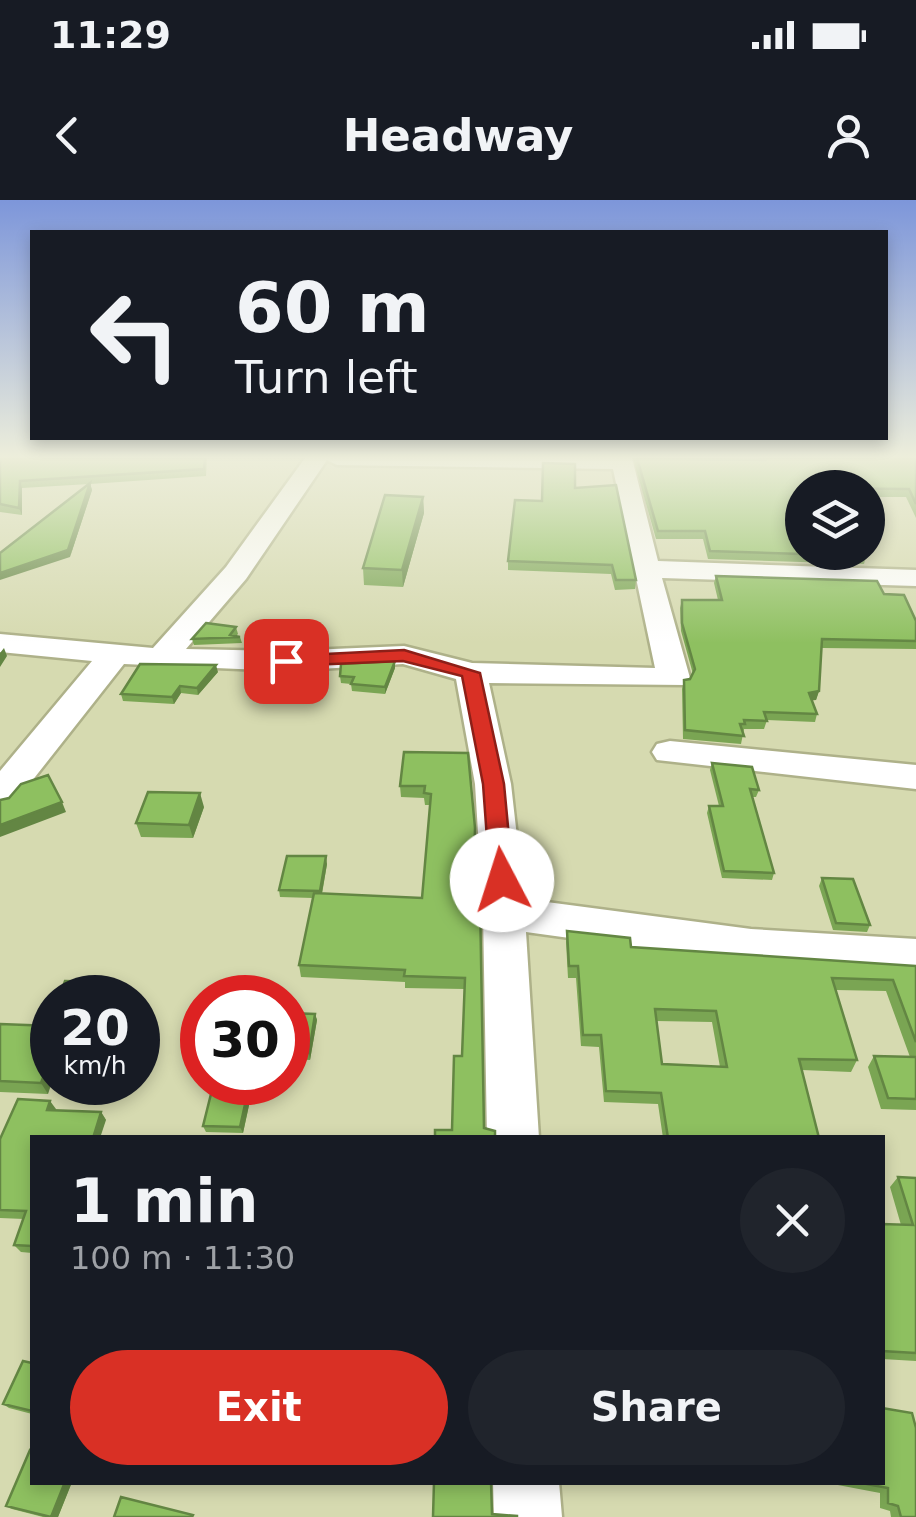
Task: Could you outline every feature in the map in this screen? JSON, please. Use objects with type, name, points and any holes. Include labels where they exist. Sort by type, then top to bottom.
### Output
[{"type":"street","points":[[161,658],[236,573],[274,519]]},
{"type":"street","points":[[0,643],[161,658],[286,661],[404,656],[471,673],[674,678],[636,519]]},
{"type":"street","points":[[646,569],[916,578]]},
{"type":"street","points":[[0,796],[115,654]]},
{"type":"street","points":[[471,673],[494,784],[504,912],[513,1135]]},
{"type":"street","points":[[670,752],[916,777]]},
{"type":"street","points":[[504,912],[752,946],[916,956]]},
{"type":"street","points":[[526,1485],[528,1517]]},
{"type":"building","points":[[43,519],[78,519],[68,550],[0,573],[0,553]]},
{"type":"building","points":[[378,519],[417,519],[402,570],[363,568]]},
{"type":"building","points":[[513,519],[623,519],[636,580],[616,580],[612,565],[508,561]]},
{"type":"building","points":[[655,519],[785,519],[785,553],[710,551],[705,531],[658,531]]},
{"type":"building","points":[[716,576],[877,581],[884,594],[904,595],[916,621],[916,641],[822,639],[819,691],[809,693],[817,714],[764,712],[767,721],[744,720],[745,724],[740,724],[744,736],[685,730],[684,680],[690,679],[695,669],[682,623],[682,600],[722,600]]},
{"type":"building","points":[[206,623],[236,627],[230,635],[240,637],[192,639]]},
{"type":"building","points":[[395,661],[385,687],[351,684],[354,677],[340,676],[341,664]]},
{"type":"building","points":[[140,664],[216,665],[197,688],[180,686],[172,697],[121,694]]},
{"type":"building","points":[[404,752],[468,753],[475,828],[473,901],[480,901],[484,1128],[495,1131],[495,1135],[435,1135],[435,1130],[452,1130],[454,1056],[462,1056],[465,978],[404,976],[405,970],[299,965],[314,893],[422,898],[431,794],[424,793],[425,786],[400,786]]},
{"type":"building","points":[[712,763],[752,767],[759,790],[750,789],[774,873],[724,871],[709,806],[723,806]]},
{"type":"building","points":[[48,775],[62,802],[0,825],[0,800],[9,798],[21,784]]},
{"type":"building","points":[[148,792],[200,793],[189,825],[136,823]]},
{"type":"building","points":[[287,856],[326,856],[320,891],[279,890]]},
{"type":"building","points":[[822,878],[853,879],[870,925],[836,923]]},
{"type":"building","points":[[567,931],[630,938],[631,947],[916,966],[916,1042],[893,980],[832,978],[857,1060],[799,1059],[818,1135],[668,1135],[661,1093],[606,1091],[601,1035],[583,1035],[578,966],[569,966]],"holes":[[[655,1009],[716,1011],[727,1067],[662,1064]]]},
{"type":"building","points":[[310,1014],[315,1014],[310,1046]]},
{"type":"building","points":[[0,1024],[30,1025],[30,1082],[0,1081]]},
{"type":"building","points":[[874,1056],[916,1057],[916,1099],[888,1098]]},
{"type":"building","points":[[18,1099],[30,1100],[30,1105],[49,1105],[47,1110],[101,1112],[94,1135],[30,1135],[30,1246],[14,1245],[26,1211],[0,1210],[0,1139]]},
{"type":"building","points":[[208,1105],[245,1105],[240,1127],[203,1126]]},
{"type":"building","points":[[898,1177],[916,1178],[916,1353],[885,1351],[885,1224],[913,1225]]},
{"type":"building","points":[[23,1361],[30,1363],[30,1411],[3,1404]]},
{"type":"building","points":[[885,1408],[912,1413],[916,1428],[916,1517],[901,1517],[898,1506],[888,1503],[888,1488],[872,1485],[885,1485]]},
{"type":"building","points":[[30,1450],[30,1485],[64,1485],[51,1517],[6,1506]]},
{"type":"building","points":[[434,1485],[491,1485],[492,1514],[517,1516],[517,1517],[433,1517]]},
{"type":"building","points":[[121,1497],[193,1515],[114,1517]]},
{"type":"route","points":[[286,661],[404,656],[471,673],[494,784],[502,880]]}]
